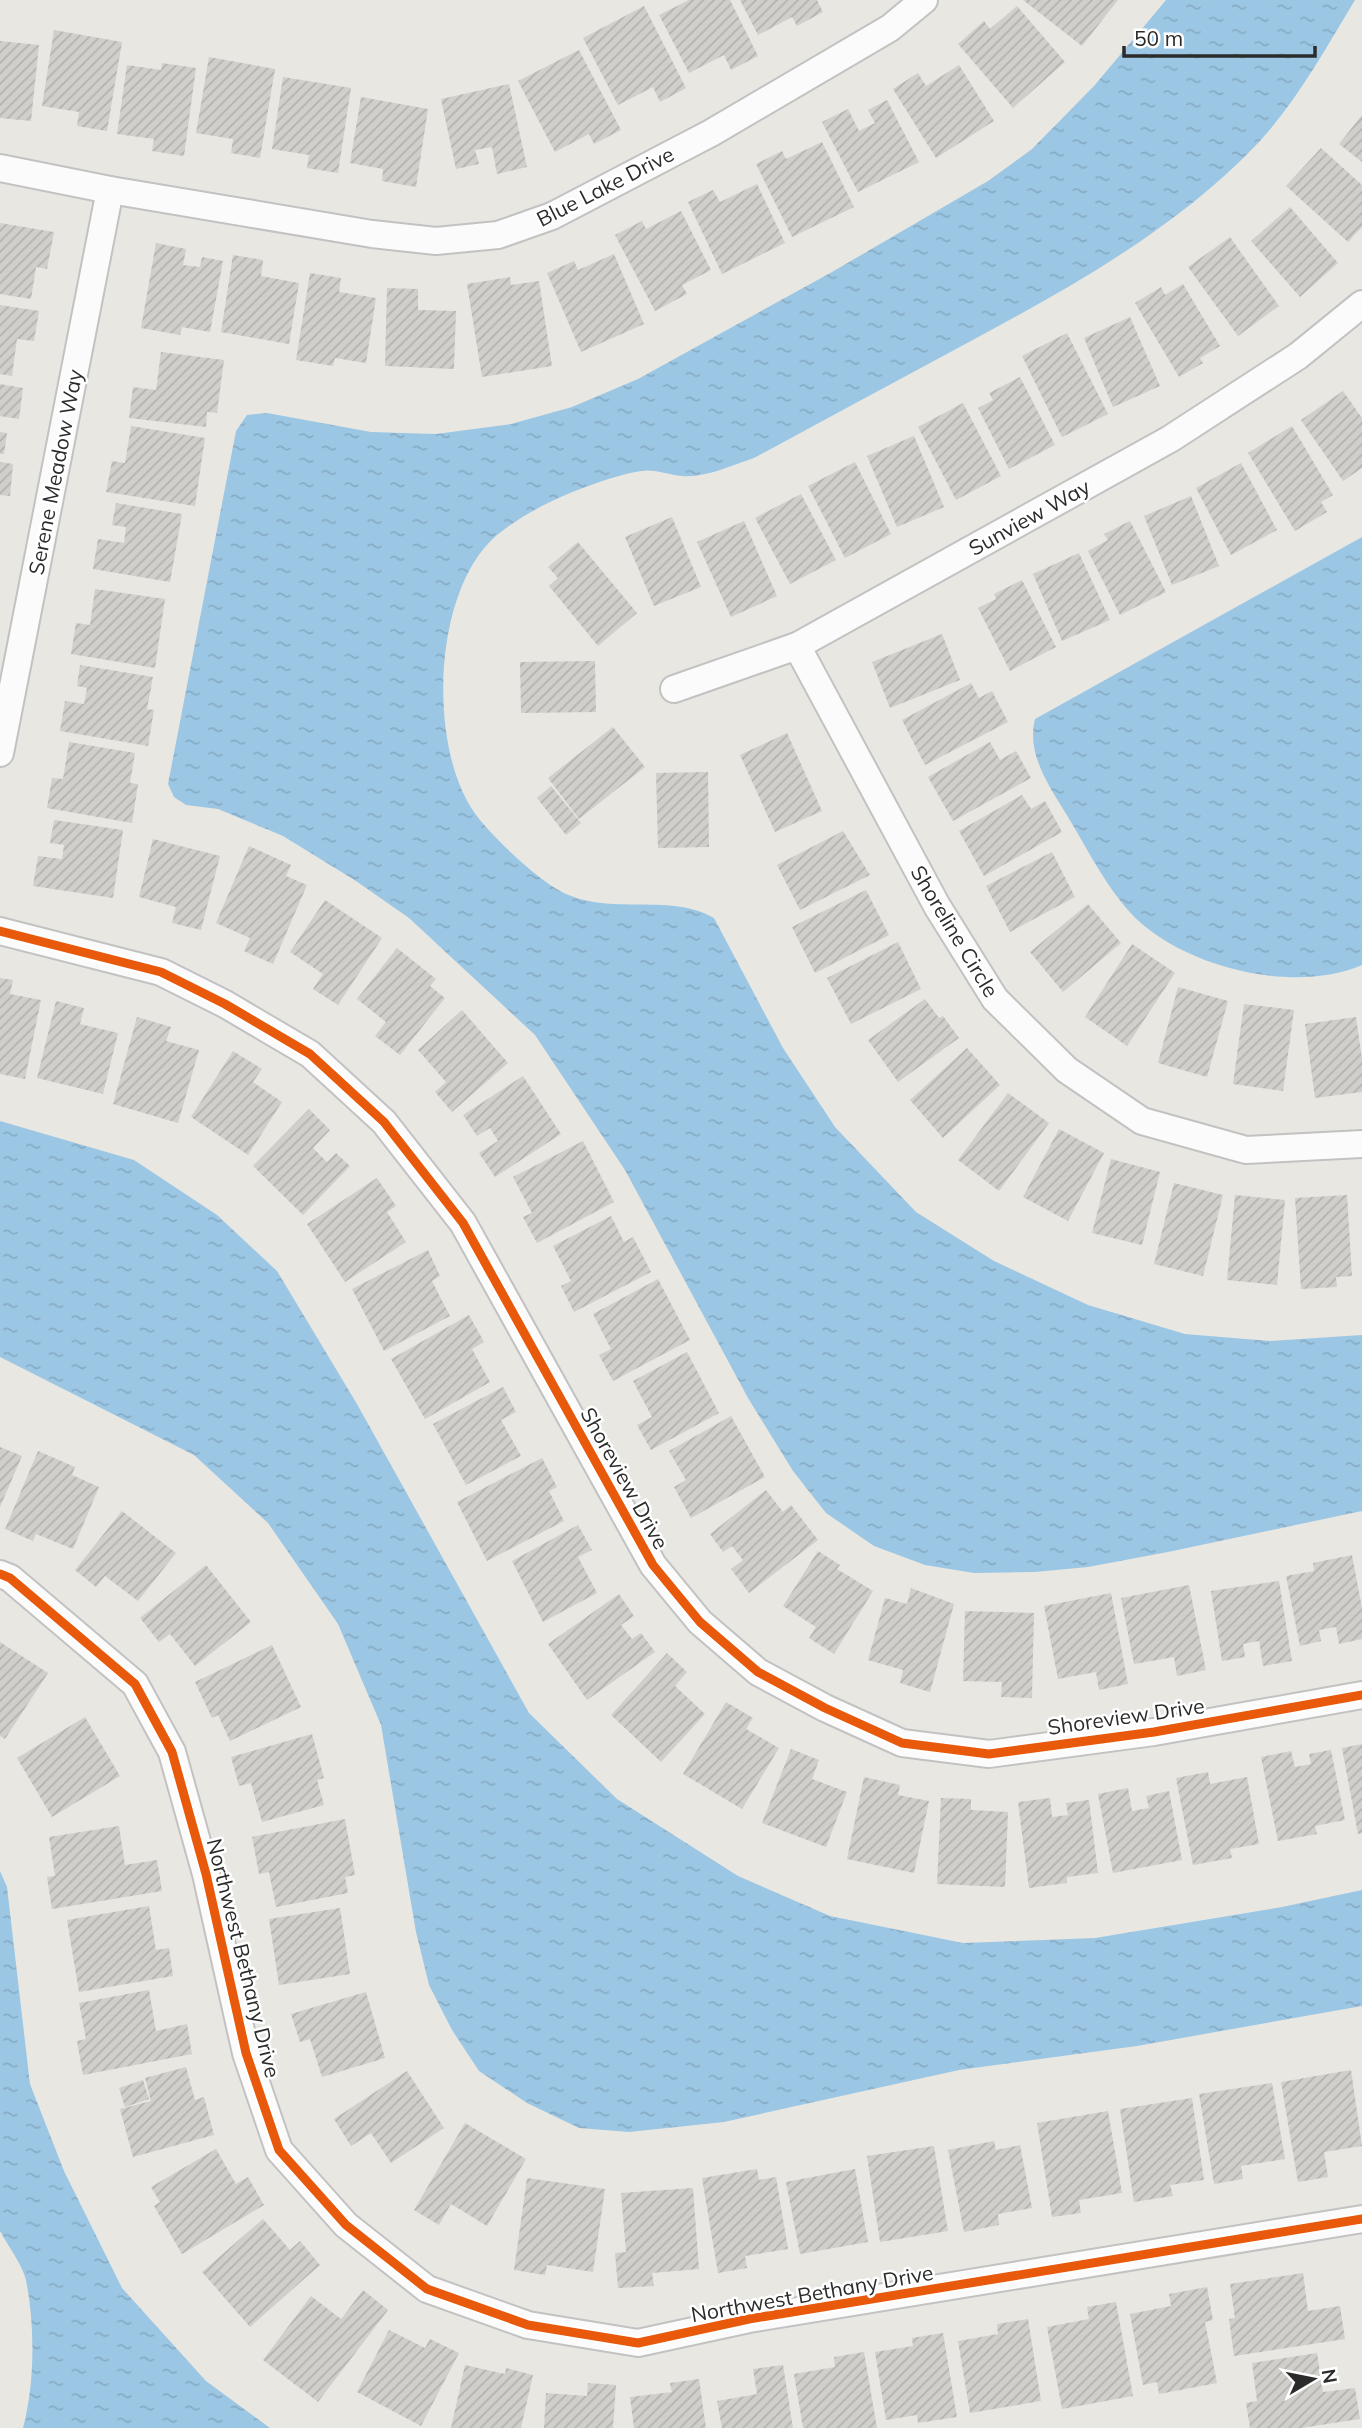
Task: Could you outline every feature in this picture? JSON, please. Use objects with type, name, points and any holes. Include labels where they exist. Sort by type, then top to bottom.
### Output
[{"type":"street","name":"Blue Lake Drive","points":[[0,168],[110,190],[372,234],[436,241],[498,235],[552,216],[711,133],[890,28],[925,0]]},
{"type":"street","name":"Serene Meadow Way","points":[[0,753],[110,190]]},
{"type":"street","name":"Sunview Way","points":[[674,690],[797,646],[1170,439],[1298,356],[1362,304]]},
{"type":"street","name":"Shoreline Circle","points":[[797,646],[937,906],[995,999],[1067,1070],[1142,1121],[1246,1150],[1362,1144]]},
{"type":"street","name":"Shoreview Drive","points":[[0,931],[161,972],[225,1004],[310,1054],[384,1122],[463,1223],[653,1565],[700,1622],[758,1672],[825,1708],[902,1743],[989,1754],[1154,1732],[1362,1695]]},
{"type":"street","name":"Northwest Bethany Drive","points":[[0,1573],[10,1578],[135,1684],[172,1752],[206,1874],[246,2053],[279,2150],[346,2225],[427,2289],[528,2325],[638,2343],[749,2319],[1362,2219]]},
{"type":"water","points":[[1166,0],[1355,0],[1299,91],[1260,141],[1195,201],[1085,277],[754,458],[700,475],[682,476],[646,471],[618,476],[556,499],[497,535],[475,560],[460,592],[449,629],[444,669],[444,710],[449,749],[459,783],[481,822],[535,873],[555,888],[574,897],[615,904],[677,906],[714,918],[783,1048],[835,1127],[916,1212],[994,1261],[1088,1305],[1185,1334],[1270,1341],[1362,1335],[1362,1511],[1088,1567],[1035,1572],[974,1573],[925,1565],[874,1546],[826,1513],[793,1471],[748,1398],[625,1170],[535,1035],[409,918],[356,881],[283,836],[218,809],[186,805],[174,797],[168,784],[236,431],[247,415],[267,413],[371,432],[436,434],[511,424],[572,407],[638,379],[832,272],[988,181],[1032,149],[1094,86]]},
{"type":"water","points":[[1362,537],[1362,965],[1333,974],[1301,977],[1233,969],[1200,958],[1169,943],[1143,925],[1107,883],[1041,770],[1034,745],[1035,719]]},
{"type":"water","points":[[0,1121],[134,1160],[217,1215],[277,1271],[357,1404],[529,1713],[617,1799],[738,1876],[830,1916],[963,1943],[1095,1938],[1282,1907],[1362,1890],[1362,2006],[1137,2046],[959,2070],[724,2122],[629,2132],[579,2128],[527,2103],[479,2071],[452,2030],[429,1985],[416,1932],[381,1725],[338,1624],[268,1523],[194,1455],[0,1357]]},
{"type":"water","points":[[0,1871],[7,1887],[30,2084],[64,2171],[122,2288],[206,2381],[270,2428],[23,2428],[32,2373],[29,2297],[21,2268],[0,2231]]},
{"type":"building","points":[[689,0],[730,0],[758,56],[731,70],[724,55],[689,73],[659,15]]},
{"type":"building","points":[[740,0],[817,0],[823,12],[797,26],[792,17],[758,35]]},
{"type":"building","points":[[1023,0],[1118,0],[1082,46]]},
{"type":"building","points":[[644,6],[686,88],[660,102],[653,87],[618,105],[583,38]]},
{"type":"building","points":[[1017,6],[1065,62],[1013,108],[958,44],[984,21],[990,29]]},
{"type":"building","points":[[54,30],[122,42],[107,131],[77,126],[79,112],[42,106]]},
{"type":"building","points":[[0,41],[39,45],[31,121],[0,118]]},
{"type":"building","points":[[579,50],[621,130],[594,144],[589,134],[555,152],[518,81]]},
{"type":"building","points":[[209,57],[275,69],[260,158],[231,153],[233,139],[196,133]]},
{"type":"building","points":[[162,63],[196,68],[184,156],[152,151],[154,139],[117,134],[127,65],[161,70]]},
{"type":"building","points":[[959,65],[994,121],[936,158],[893,89],[918,73],[926,86]]},
{"type":"building","points":[[283,77],[351,88],[338,173],[307,168],[309,155],[272,149]]},
{"type":"building","points":[[509,84],[527,167],[497,174],[492,147],[475,150],[479,164],[456,169],[441,99]]},
{"type":"building","points":[[361,97],[428,109],[416,187],[382,181],[383,169],[350,163]]},
{"type":"building","points":[[887,100],[919,162],[858,192],[822,122],[848,109],[859,131],[875,123],[868,110]]},
{"type":"building","points":[[1362,115],[1362,162],[1339,144]]},
{"type":"building","points":[[822,142],[854,207],[792,237],[756,164],[782,151],[786,159]]},
{"type":"building","points":[[1321,148],[1362,185],[1362,227],[1348,242],[1286,186]]},
{"type":"building","points":[[757,184],[785,243],[722,274],[688,202],[713,190],[720,202]]},
{"type":"building","points":[[1290,207],[1338,263],[1300,297],[1251,241]]},
{"type":"building","points":[[681,211],[711,270],[682,285],[687,294],[655,311],[615,235],[642,221],[646,229]]},
{"type":"building","points":[[0,223],[54,232],[47,269],[36,267],[31,299],[0,294]]},
{"type":"building","points":[[1230,237],[1279,306],[1238,336],[1188,267]]},
{"type":"building","points":[[156,243],[186,249],[183,265],[200,267],[202,257],[223,261],[210,332],[182,327],[180,335],[141,328]]},
{"type":"building","points":[[614,254],[644,324],[581,352],[547,273],[574,261],[578,270]]},
{"type":"building","points":[[233,255],[263,260],[261,276],[299,283],[289,344],[221,332]]},
{"type":"building","points":[[310,273],[341,278],[339,292],[376,298],[366,363],[335,358],[333,366],[296,360]]},
{"type":"building","points":[[510,277],[511,285],[539,281],[552,366],[482,377],[467,284]]},
{"type":"building","points":[[1183,284],[1220,346],[1200,358],[1203,363],[1179,377],[1135,303],[1161,287],[1165,295]]},
{"type":"building","points":[[387,288],[418,289],[418,310],[456,311],[454,369],[385,366]]},
{"type":"building","points":[[0,305],[39,311],[34,341],[17,339],[12,376],[0,374]]},
{"type":"building","points":[[1130,317],[1160,386],[1113,407],[1084,338]]},
{"type":"building","points":[[1067,333],[1108,414],[1062,437],[1022,356]]},
{"type":"building","points":[[161,352],[224,360],[217,413],[207,412],[206,427],[129,418],[133,387],[156,390]]},
{"type":"building","points":[[1020,377],[1055,445],[1009,469],[978,408],[993,400],[989,393]]},
{"type":"building","points":[[0,384],[23,388],[19,419],[0,416]]},
{"type":"building","points":[[1343,391],[1362,418],[1362,468],[1343,481],[1301,420]]},
{"type":"building","points":[[963,403],[1001,476],[956,500],[918,427]]},
{"type":"building","points":[[131,426],[205,438],[195,506],[106,492],[112,461],[125,463]]},
{"type":"building","points":[[1292,426],[1333,495],[1321,502],[1327,512],[1295,531],[1248,453]]},
{"type":"building","points":[[0,432],[7,433],[4,454],[0,454]]},
{"type":"building","points":[[914,436],[944,507],[897,527],[867,456]]},
{"type":"building","points":[[0,462],[13,464],[10,496],[0,495]]},
{"type":"building","points":[[855,462],[891,534],[845,558],[808,486]]},
{"type":"building","points":[[1241,463],[1277,530],[1231,555],[1196,488]]},
{"type":"building","points":[[801,494],[836,560],[790,584],[755,518]]},
{"type":"building","points":[[1191,496],[1219,566],[1172,585],[1144,516]]},
{"type":"building","points":[[116,503],[182,514],[170,582],[93,569],[98,539],[124,543],[126,527],[112,525]]},
{"type":"building","points":[[672,517],[701,587],[654,606],[625,537]]},
{"type":"building","points":[[744,521],[777,596],[731,617],[697,542]]},
{"type":"building","points":[[1130,521],[1166,592],[1120,615],[1088,551],[1108,540],[1104,534]]},
{"type":"building","points":[[578,542],[637,613],[598,646],[549,586],[558,578],[548,567]]},
{"type":"building","points":[[1079,553],[1110,620],[1062,641],[1033,574]]},
{"type":"building","points":[[1022,580],[1056,647],[1010,671],[978,608],[996,599],[994,594]]},
{"type":"building","points":[[95,589],[165,599],[155,668],[71,654],[76,623],[90,625]]},
{"type":"building","points":[[942,634],[960,680],[890,708],[872,662]]},
{"type":"building","points":[[595,661],[596,712],[521,713],[520,662]]},
{"type":"building","points":[[80,665],[153,677],[147,709],[154,710],[148,746],[60,731],[65,701],[84,704],[87,688],[77,686]]},
{"type":"building","points":[[971,683],[979,698],[992,691],[1008,722],[925,765],[902,720]]},
{"type":"building","points":[[613,727],[645,767],[579,819],[548,778]]},
{"type":"building","points":[[787,733],[822,811],[775,832],[740,755]]},
{"type":"building","points":[[69,742],[135,753],[130,783],[138,784],[132,823],[47,808],[52,778],[63,779]]},
{"type":"building","points":[[990,742],[1000,760],[1016,751],[1031,778],[953,821],[928,777]]},
{"type":"building","points":[[708,772],[709,847],[658,848],[656,773]]},
{"type":"building","points":[[551,786],[581,823],[566,835],[537,798]]},
{"type":"building","points":[[1022,795],[1031,809],[1045,801],[1062,832],[984,876],[959,831]]},
{"type":"building","points":[[54,820],[123,830],[113,898],[33,886],[38,856],[62,859],[64,845],[50,843]]},
{"type":"building","points":[[843,831],[870,875],[800,910],[777,865]]},
{"type":"building","points":[[153,839],[220,856],[201,930],[172,923],[176,907],[139,897]]},
{"type":"building","points":[[249,846],[291,865],[286,876],[307,885],[273,964],[244,951],[250,938],[216,923]]},
{"type":"building","points":[[1052,852],[1075,897],[1010,932],[986,886]]},
{"type":"building","points":[[866,890],[889,935],[815,973],[792,927]]},
{"type":"building","points":[[325,900],[382,938],[338,1005],[313,989],[323,974],[290,952]]},
{"type":"building","points":[[1088,904],[1121,943],[1063,992],[1030,952]]},
{"type":"building","points":[[898,942],[921,989],[851,1024],[827,978]]},
{"type":"building","points":[[1132,944],[1175,973],[1127,1046],[1085,1017]]},
{"type":"building","points":[[397,948],[436,979],[430,986],[445,998],[400,1055],[375,1036],[386,1022],[357,999]]},
{"type":"building","points":[[0,978],[13,980],[10,994],[41,1000],[25,1079],[0,1074]]},
{"type":"building","points":[[1178,987],[1228,1001],[1207,1077],[1158,1063]]},
{"type":"building","points":[[925,999],[939,1018],[943,1016],[959,1038],[898,1082],[868,1040]]},
{"type":"building","points":[[56,1001],[84,1008],[80,1024],[118,1033],[103,1094],[37,1078]]},
{"type":"building","points":[[1244,1004],[1294,1010],[1283,1091],[1233,1084]]},
{"type":"building","points":[[462,1010],[508,1063],[452,1112],[435,1092],[446,1082],[418,1050]]},
{"type":"building","points":[[137,1017],[171,1027],[166,1041],[199,1050],[178,1123],[113,1104]]},
{"type":"building","points":[[1356,1017],[1362,1059],[1362,1092],[1315,1098],[1305,1024]]},
{"type":"building","points":[[967,1048],[1000,1085],[943,1138],[910,1100]]},
{"type":"building","points":[[233,1051],[262,1069],[253,1082],[282,1102],[248,1155],[191,1117]]},
{"type":"building","points":[[523,1076],[561,1134],[495,1177],[479,1153],[498,1141],[490,1128],[477,1136],[463,1115]]},
{"type":"building","points":[[1008,1093],[1049,1123],[999,1191],[958,1160]]},
{"type":"building","points":[[309,1109],[330,1130],[313,1148],[327,1162],[336,1153],[350,1166],[303,1215],[253,1166]]},
{"type":"building","points":[[1059,1129],[1104,1153],[1068,1221],[1023,1197]]},
{"type":"building","points":[[583,1141],[614,1202],[537,1243],[523,1217],[532,1213],[513,1177]]},
{"type":"building","points":[[1111,1159],[1160,1172],[1142,1245],[1092,1233]]},
{"type":"building","points":[[377,1178],[396,1206],[387,1212],[406,1242],[345,1282],[307,1224]]},
{"type":"building","points":[[1174,1183],[1223,1195],[1203,1276],[1154,1264]]},
{"type":"building","points":[[1235,1195],[1285,1200],[1277,1285],[1227,1280]]},
{"type":"building","points":[[1347,1195],[1352,1276],[1336,1277],[1337,1287],[1301,1289],[1295,1198]]},
{"type":"building","points":[[611,1216],[624,1242],[633,1237],[651,1272],[574,1312],[561,1286],[571,1281],[553,1246]]},
{"type":"building","points":[[428,1250],[440,1276],[432,1281],[450,1316],[384,1351],[352,1289]]},
{"type":"building","points":[[658,1279],[690,1340],[613,1381],[599,1355],[611,1349],[593,1314]]},
{"type":"building","points":[[469,1315],[484,1342],[472,1349],[490,1382],[425,1419],[391,1359]]},
{"type":"building","points":[[687,1352],[719,1413],[651,1450],[637,1425],[652,1417],[633,1381]]},
{"type":"building","points":[[503,1387],[516,1412],[501,1420],[521,1456],[466,1485],[433,1424]]},
{"type":"building","points":[[731,1416],[765,1477],[691,1518],[674,1487],[686,1480],[669,1451]]},
{"type":"building","points":[[0,1447],[22,1456],[0,1507]]},
{"type":"building","points":[[38,1451],[75,1467],[72,1475],[99,1487],[73,1549],[36,1534],[33,1541],[5,1529]]},
{"type":"building","points":[[542,1458],[557,1487],[549,1491],[564,1521],[487,1561],[457,1502]]},
{"type":"building","points":[[766,1490],[783,1512],[791,1505],[818,1540],[749,1593],[731,1569],[743,1560],[732,1546],[723,1552],[710,1534]]},
{"type":"building","points":[[122,1511],[176,1553],[138,1601],[105,1576],[96,1587],[75,1570]]},
{"type":"building","points":[[578,1525],[592,1550],[578,1557],[597,1593],[543,1622],[512,1561]]},
{"type":"building","points":[[818,1551],[840,1565],[837,1569],[873,1591],[834,1654],[809,1638],[816,1627],[783,1606]]},
{"type":"building","points":[[1352,1555],[1362,1608],[1362,1639],[1339,1644],[1336,1627],[1319,1630],[1321,1641],[1300,1646],[1286,1576],[1314,1571],[1313,1563]]},
{"type":"building","points":[[206,1565],[251,1622],[195,1666],[170,1634],[159,1642],[140,1618]]},
{"type":"building","points":[[1279,1581],[1292,1661],[1263,1666],[1259,1641],[1243,1644],[1245,1657],[1222,1661],[1211,1591]]},
{"type":"building","points":[[1189,1585],[1206,1670],[1177,1676],[1174,1657],[1134,1664],[1121,1598]]},
{"type":"building","points":[[911,1588],[954,1604],[930,1692],[900,1683],[903,1670],[868,1660],[885,1598],[907,1604]]},
{"type":"building","points":[[1111,1593],[1128,1684],[1099,1690],[1096,1672],[1058,1679],[1044,1606]]},
{"type":"building","points":[[619,1594],[634,1616],[621,1625],[632,1639],[641,1633],[655,1652],[587,1700],[548,1644]]},
{"type":"building","points":[[965,1611],[1034,1613],[1032,1698],[1001,1697],[1002,1682],[963,1681]]},
{"type":"building","points":[[0,1642],[48,1673],[5,1739],[0,1736]]},
{"type":"building","points":[[272,1645],[301,1707],[230,1741],[218,1715],[212,1718],[195,1682]]},
{"type":"building","points":[[667,1653],[687,1672],[675,1686],[705,1714],[661,1762],[611,1715]]},
{"type":"building","points":[[726,1702],[753,1718],[746,1729],[779,1748],[742,1809],[683,1774]]},
{"type":"building","points":[[85,1717],[120,1776],[52,1817],[17,1758]]},
{"type":"building","points":[[312,1734],[324,1778],[317,1780],[324,1805],[262,1822],[251,1783],[239,1786],[231,1757]]},
{"type":"building","points":[[1362,1744],[1362,1833],[1358,1834],[1342,1748]]},
{"type":"building","points":[[791,1749],[819,1760],[812,1779],[847,1792],[826,1847],[762,1823]]},
{"type":"building","points":[[1331,1750],[1345,1820],[1315,1826],[1317,1834],[1278,1841],[1261,1757],[1291,1751],[1295,1767],[1311,1764],[1309,1754]]},
{"type":"building","points":[[1208,1772],[1210,1784],[1247,1777],[1259,1844],[1230,1849],[1232,1858],[1193,1865],[1176,1778]]},
{"type":"building","points":[[864,1777],[900,1785],[898,1795],[929,1801],[914,1873],[847,1859]]},
{"type":"building","points":[[1128,1788],[1132,1811],[1149,1808],[1146,1796],[1169,1791],[1182,1860],[1113,1873],[1098,1794]]},
{"type":"building","points":[[941,1798],[971,1799],[971,1810],[1008,1812],[1005,1887],[937,1884]]},
{"type":"building","points":[[1050,1798],[1052,1817],[1068,1815],[1066,1803],[1089,1800],[1098,1873],[1067,1877],[1067,1883],[1029,1888],[1018,1802]]},
{"type":"building","points":[[345,1819],[355,1875],[345,1877],[348,1893],[276,1907],[269,1872],[259,1874],[252,1837]]},
{"type":"building","points":[[119,1826],[125,1865],[157,1860],[162,1891],[52,1909],[47,1877],[55,1876],[49,1837]]},
{"type":"building","points":[[149,1906],[156,1950],[169,1948],[173,1976],[79,1992],[67,1920]]},
{"type":"building","points":[[340,1908],[350,1974],[279,1985],[269,1919]]},
{"type":"building","points":[[149,1990],[156,2031],[187,2024],[192,2054],[83,2075],[77,2041],[86,2039],[79,2003]]},
{"type":"building","points":[[366,1992],[385,2058],[322,2077],[310,2039],[300,2042],[291,2014]]},
{"type":"building","points":[[186,2067],[195,2100],[204,2097],[214,2135],[133,2157],[120,2109],[151,2101],[145,2078]]},
{"type":"building","points":[[1351,2070],[1362,2146],[1324,2152],[1328,2177],[1298,2182],[1281,2082]]},
{"type":"building","points":[[407,2071],[444,2128],[391,2163],[371,2133],[351,2146],[334,2119]]},
{"type":"building","points":[[143,2080],[149,2099],[125,2107],[119,2088]]},
{"type":"building","points":[[1272,2083],[1285,2159],[1241,2166],[1243,2179],[1214,2184],[1199,2094]]},
{"type":"building","points":[[1192,2098],[1204,2180],[1170,2185],[1173,2196],[1134,2202],[1120,2109]]},
{"type":"building","points":[[1108,2111],[1122,2193],[1079,2200],[1081,2213],[1052,2217],[1037,2123]]},
{"type":"building","points":[[465,2123],[526,2159],[487,2226],[451,2204],[439,2225],[414,2210]]},
{"type":"building","points":[[994,2141],[996,2150],[1020,2145],[1032,2208],[998,2214],[999,2225],[964,2232],[948,2150]]},
{"type":"building","points":[[934,2146],[948,2231],[880,2242],[867,2156]]},
{"type":"building","points":[[216,2149],[236,2184],[248,2177],[264,2205],[182,2254],[154,2206],[160,2202],[151,2187]]},
{"type":"building","points":[[757,2169],[759,2180],[776,2177],[788,2249],[745,2256],[747,2268],[718,2273],[702,2178]]},
{"type":"building","points":[[855,2169],[868,2242],[800,2254],[786,2182]]},
{"type":"building","points":[[527,2178],[605,2189],[593,2272],[547,2265],[545,2275],[514,2270]]},
{"type":"building","points":[[693,2188],[699,2269],[652,2273],[654,2286],[618,2288],[615,2253],[626,2252],[621,2193]]},
{"type":"building","points":[[263,2219],[290,2250],[300,2241],[320,2265],[250,2327],[202,2272]]},
{"type":"building","points":[[1303,2273],[1308,2311],[1340,2306],[1345,2339],[1234,2356],[1229,2319],[1235,2318],[1230,2284]]},
{"type":"building","points":[[1207,2287],[1213,2320],[1205,2322],[1217,2383],[1159,2394],[1157,2382],[1143,2385],[1130,2314],[1171,2306],[1169,2294]]},
{"type":"building","points":[[363,2290],[388,2310],[318,2402],[263,2360],[311,2296],[341,2319]]},
{"type":"building","points":[[1116,2302],[1133,2396],[1062,2409],[1047,2327],[1089,2319],[1087,2307]]},
{"type":"building","points":[[1028,2319],[1041,2401],[970,2413],[958,2341],[998,2334],[997,2324]]},
{"type":"building","points":[[389,2330],[425,2348],[430,2339],[459,2353],[421,2426],[357,2392]]},
{"type":"building","points":[[943,2333],[957,2417],[918,2423],[917,2415],[886,2420],[875,2352],[913,2346],[912,2338]]},
{"type":"building","points":[[864,2352],[877,2428],[803,2428],[794,2374],[835,2367],[834,2357]]},
{"type":"building","points":[[1317,2353],[1323,2392],[1355,2388],[1360,2419],[1301,2428],[1250,2428],[1246,2403],[1257,2401],[1252,2363]]},
{"type":"building","points":[[465,2365],[505,2374],[506,2368],[533,2375],[521,2428],[451,2428]]},
{"type":"building","points":[[783,2365],[793,2428],[722,2428],[717,2401],[757,2394],[753,2369]]},
{"type":"building","points":[[699,2379],[706,2428],[634,2428],[630,2397],[672,2392],[670,2383]]},
{"type":"building","points":[[588,2383],[616,2385],[613,2428],[544,2428],[546,2393],[587,2396]]},
{"type":"cycle path","points":[[0,931],[161,972],[225,1004],[310,1054],[384,1122],[463,1223],[653,1565],[700,1622],[758,1672],[825,1708],[902,1743],[989,1754],[1154,1732],[1362,1695]]},
{"type":"cycle path","points":[[0,1574],[10,1578],[135,1684],[172,1752],[206,1874],[246,2053],[279,2150],[346,2225],[427,2289],[528,2325],[638,2343],[749,2319],[1362,2219]]}]
